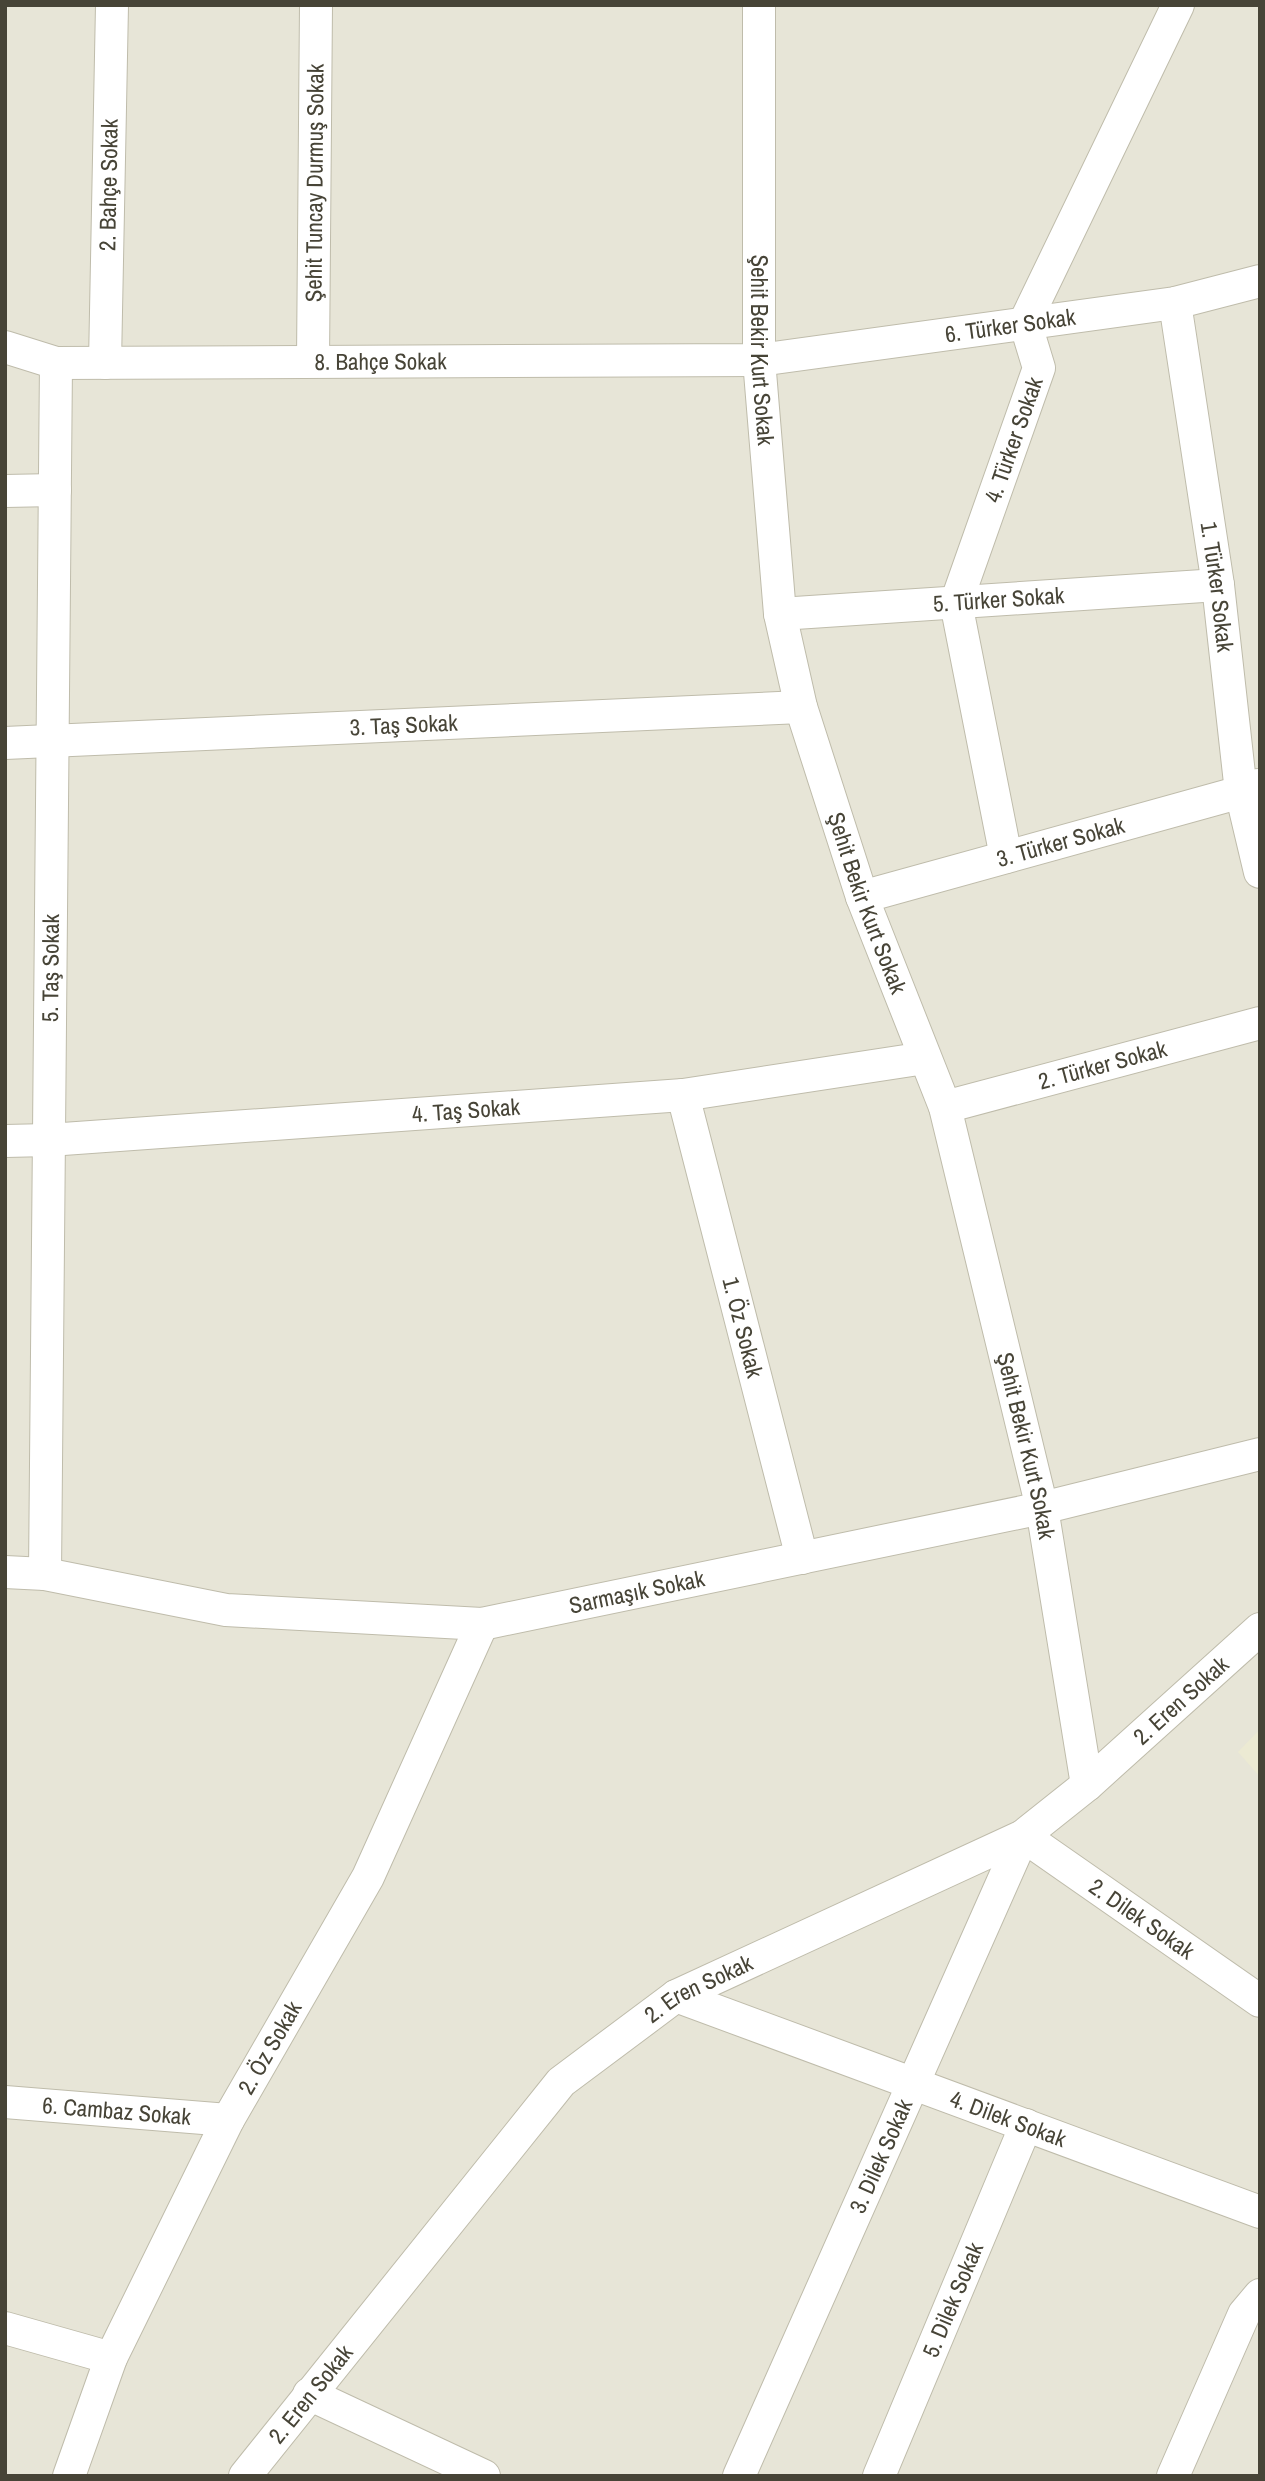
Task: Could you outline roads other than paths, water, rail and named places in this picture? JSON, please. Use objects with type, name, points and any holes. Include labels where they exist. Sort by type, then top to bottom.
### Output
[{"type":"street","name":"2. Bahçe Sokak","points":[[105,363],[112,5]]},
{"type":"street","name":"Şehit Tuncay Durmuş Sokak","points":[[313,361],[316,5]]},
{"type":"street","name":"Şehit Bekir Kurt Sokak","points":[[759,5],[759,360],[780,614],[802,707],[862,897],[945,1107],[1042,1508],[1087,1785]]},
{"type":"street","points":[[1025,322],[1178,5]]},
{"type":"street","name":"6. Türker Sokak","points":[[759,360],[1175,303],[1260,281]]},
{"type":"street","name":"1. Türker Sokak","points":[[1175,303],[1251,788],[1260,872]]},
{"type":"street","name":"4. Türker Sokak","points":[[956,603],[1038,368],[1025,322]]},
{"type":"street","name":"8. Bahçe Sokak","points":[[5,347],[56,363],[759,360]]},
{"type":"street","name":"5. Taş Sokak","points":[[45,1574],[56,363]]},
{"type":"street","points":[[5,491],[54,490]]},
{"type":"street","name":"5. Türker Sokak","points":[[780,614],[1218,585]]},
{"type":"street","points":[[956,603],[1006,857]]},
{"type":"street","name":"3. Taş Sokak","points":[[5,743],[802,707]]},
{"type":"street","name":"3. Türker Sokak","points":[[862,897],[1251,788]]},
{"type":"street","name":"2. Türker Sokak","points":[[945,1107],[1260,1023]]},
{"type":"street","name":"4. Taş Sokak","points":[[5,1141],[683,1095],[926,1059]]},
{"type":"street","name":"1. Öz Sokak","points":[[683,1095],[802,1558]]},
{"type":"street","name":"Sarmaşık Sokak","points":[[5,1572],[45,1574],[226,1610],[482,1624],[1042,1508],[1260,1454]]},
{"type":"street","name":"2. Öz Sokak","points":[[69,2476],[111,2358],[228,2120],[368,1877],[482,1624]]},
{"type":"street","name":"2. Eren Sokak","points":[[245,2476],[561,2082],[676,1996],[1023,1836],[1087,1785],[1260,1629]]},
{"type":"street","name":"2. Dilek Sokak","points":[[1023,1836],[1260,2001]]},
{"type":"street","name":"3. Dilek Sokak","points":[[739,2476],[1023,1836]]},
{"type":"street","name":"4. Dilek Sokak","points":[[676,1996],[1260,2212]]},
{"type":"street","name":"6. Cambaz Sokak","points":[[5,2102],[228,2120]]},
{"type":"street","name":"5. Dilek Sokak","points":[[879,2476],[1026,2126]]},
{"type":"street","points":[[1173,2476],[1244,2314],[1260,2295]]},
{"type":"street","points":[[5,2328],[111,2358]]},
{"type":"street","points":[[309,2394],[484,2476]]}]
